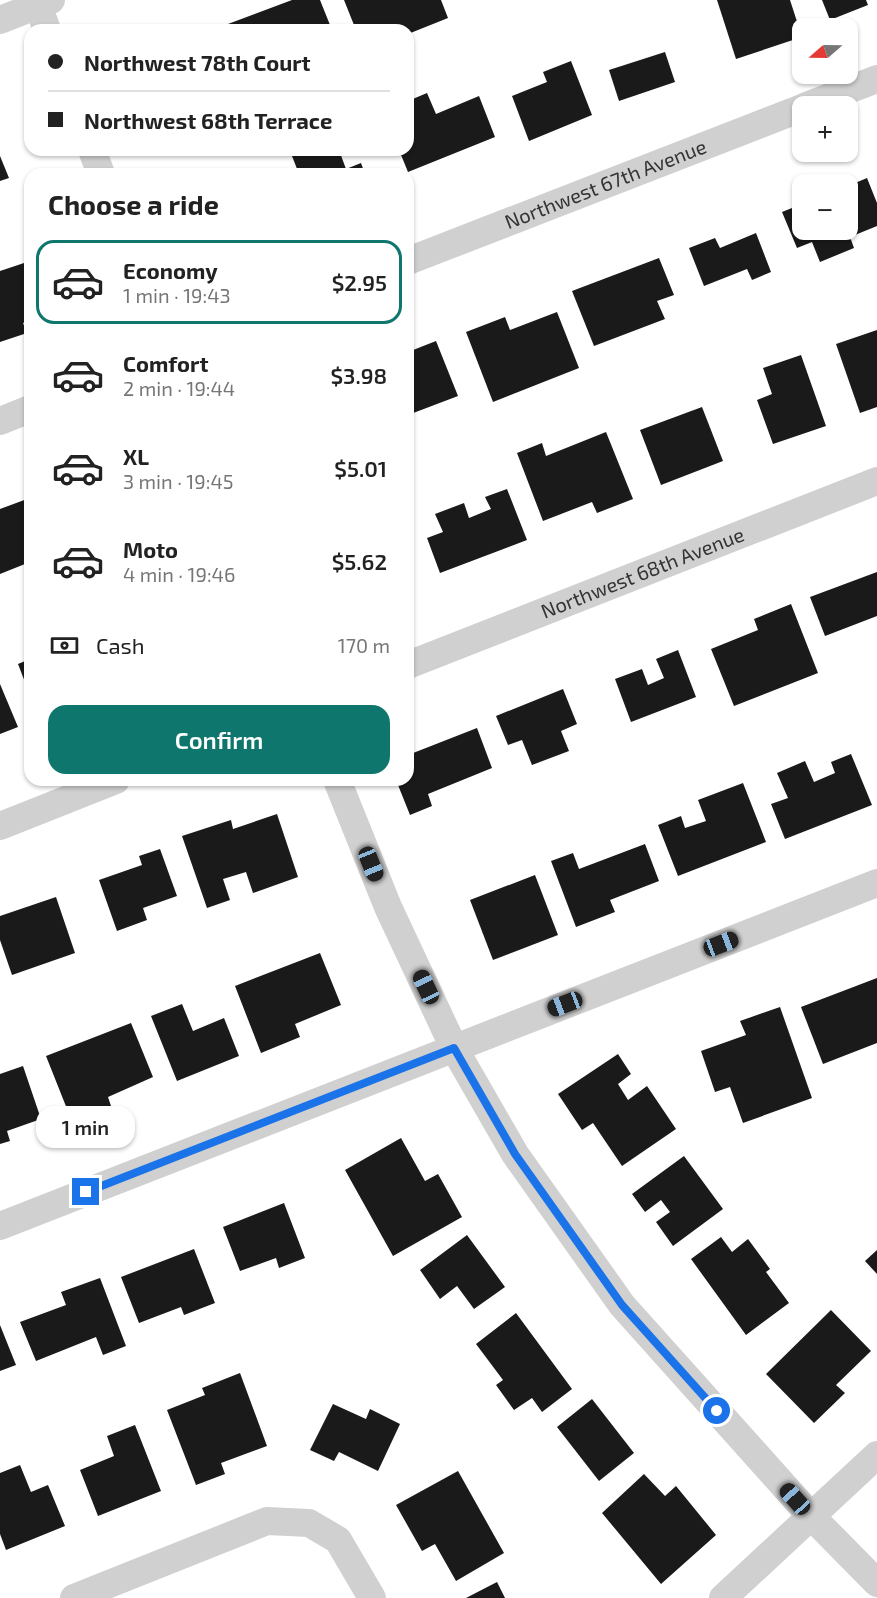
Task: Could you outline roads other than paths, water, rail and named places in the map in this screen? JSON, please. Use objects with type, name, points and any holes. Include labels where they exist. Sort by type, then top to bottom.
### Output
[{"type":"street","points":[[0,20],[45,12]]},
{"type":"street","name":"Northwest 67th Avenue","points":[[833,96],[877,79]]},
{"type":"street","name":"Northwest 67th Avenue","points":[[414,259],[792,112]]},
{"type":"street","points":[[0,421],[24,411]]},
{"type":"street","name":"Northwest 68th Avenue","points":[[414,663],[877,481]]},
{"type":"street","points":[[0,826],[101,786]]},
{"type":"street","points":[[339,786],[388,907],[454,1048],[515,1154],[622,1305],[811,1516],[877,1583]]},
{"type":"street","points":[[0,1226],[877,883]]},
{"type":"street","points":[[723,1598],[877,1455]]},
{"type":"street","points":[[74,1598],[267,1521],[309,1523],[338,1540],[372,1598]]}]
